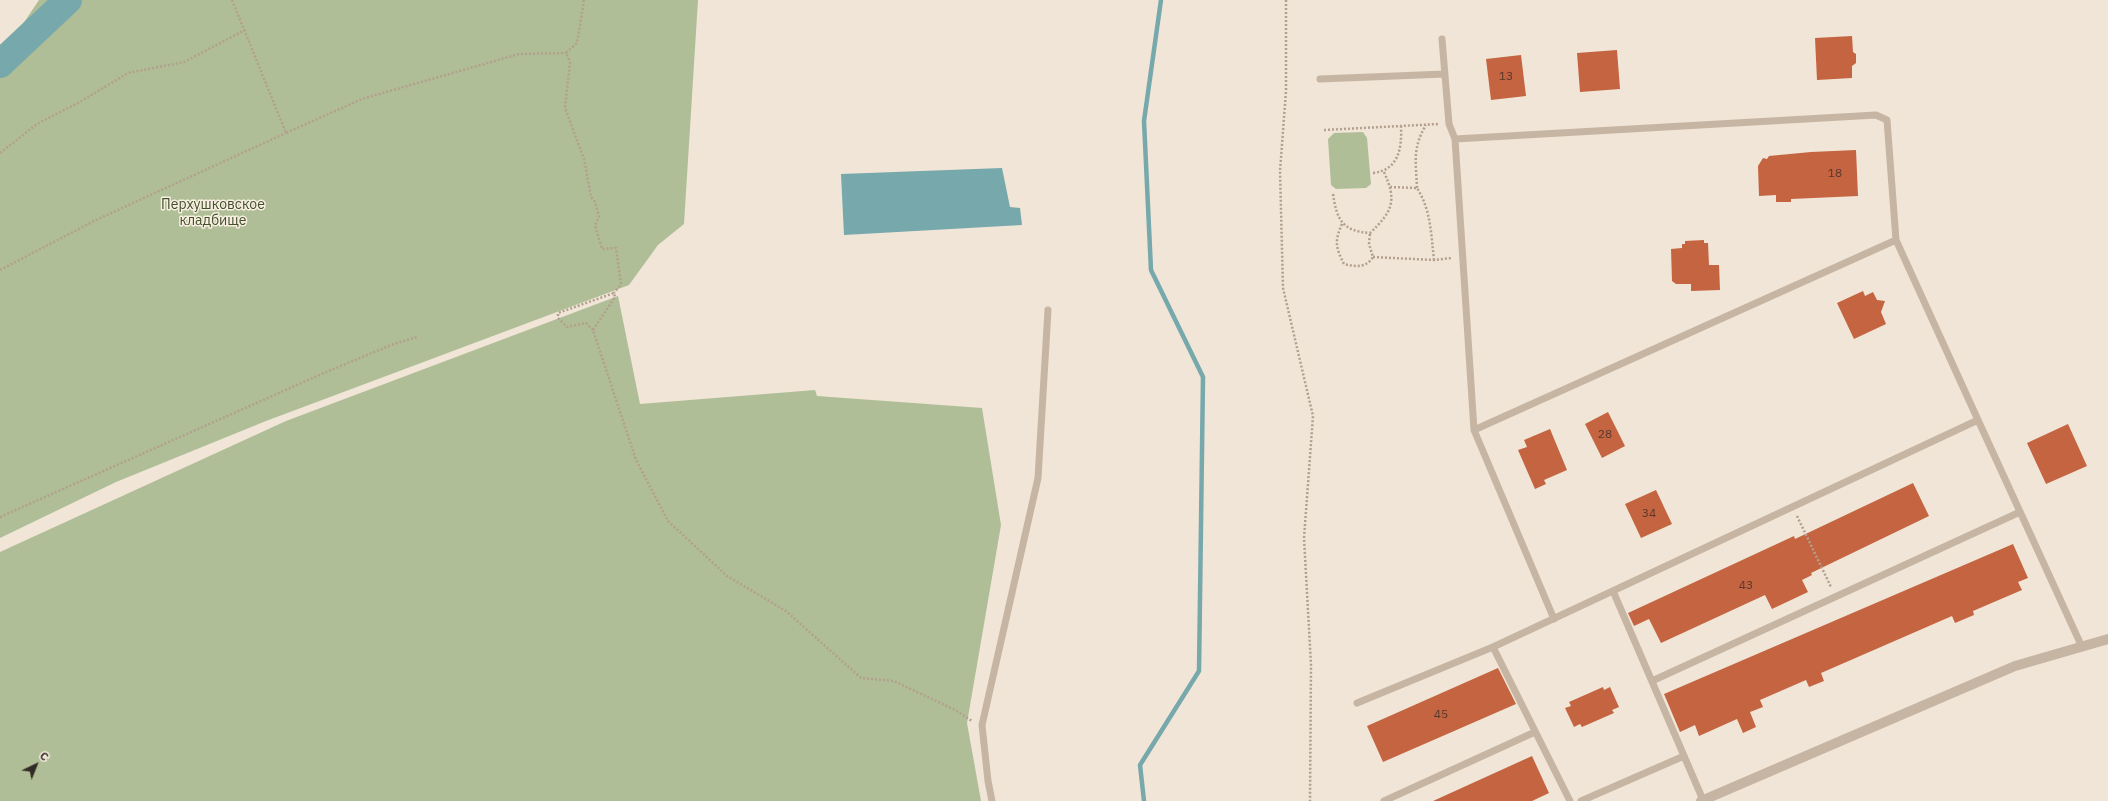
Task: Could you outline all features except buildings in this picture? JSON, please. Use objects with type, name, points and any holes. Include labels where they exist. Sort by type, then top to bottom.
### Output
[{"type":"street","points":[[1702,801],[2015,666],[2108,639]]},
{"type":"lane","points":[[1442,39],[1449,124],[1455,139],[1474,430],[1554,619]]},
{"type":"lane","points":[[1320,79],[1445,74]]},
{"type":"lane","points":[[1455,139],[1876,114],[1887,120],[1896,240],[2082,647]]},
{"type":"lane","points":[[1474,430],[1896,240]]},
{"type":"lane","points":[[992,801],[988,781],[982,725],[1038,478],[1048,310]]},
{"type":"lane","points":[[1357,703],[1493,647],[1978,420]]},
{"type":"lane","points":[[1652,681],[2020,512]]},
{"type":"lane","points":[[1613,591],[1702,801]]},
{"type":"lane","points":[[1493,647],[1570,801]]},
{"type":"lane","points":[[1384,801],[1535,732]]},
{"type":"lane","points":[[1581,801],[1684,756]]},
{"type":"path","points":[[232,0],[286,133]]},
{"type":"path","points":[[0,270],[96,220],[362,99],[519,54],[566,53],[577,43],[584,0]]},
{"type":"path","points":[[1286,0],[1286,91],[1280,171],[1283,288],[1313,416],[1304,538],[1311,665],[1310,801]]},
{"type":"path","points":[[0,153],[37,124],[78,103],[128,73],[184,62],[245,30]]},
{"type":"path","points":[[566,53],[570,62],[565,108],[584,159],[591,197],[595,202],[599,217],[596,225],[602,248],[616,248],[621,284],[614,293],[558,313],[558,318],[567,327],[586,323],[594,330],[636,460],[668,521],[727,576],[786,611],[861,678],[894,681],[955,710],[967,720],[982,725]]},
{"type":"path","points":[[1324,130],[1449,124]]},
{"type":"path","points":[[1426,125],[1417,145],[1414,157],[1417,188],[1428,209],[1432,227],[1434,260]]},
{"type":"path","points":[[1373,173],[1384,172],[1396,161],[1402,145],[1401,126]]},
{"type":"path","points":[[1373,257],[1369,244],[1370,233],[1390,210],[1392,194],[1384,172]]},
{"type":"path","points":[[1390,187],[1417,188]]},
{"type":"path","points":[[1333,194],[1336,213],[1342,224],[1359,232],[1370,233]]},
{"type":"path","points":[[1342,224],[1337,235],[1336,249],[1344,264],[1356,267],[1369,263],[1373,257]]},
{"type":"path","points":[[1373,257],[1434,260],[1463,258]]},
{"type":"path","points":[[594,330],[615,297],[614,293]]},
{"type":"path","points":[[0,518],[324,373],[391,345],[417,337]]},
{"type":"path","points":[[1793,507],[1836,596]]},
{"type":"green space","name":"Перхушковское кладбище","points":[[39,0],[698,0],[684,224],[658,245],[629,285],[266,421],[116,482],[0,538],[0,52],[10,43]]},
{"type":"green space","points":[[1363,132],[1367,138],[1371,184],[1366,188],[1336,189],[1331,185],[1328,139],[1334,133]]},
{"type":"green space","points":[[618,296],[640,404],[815,390],[817,396],[982,408],[1001,525],[967,723],[981,801],[0,801],[0,552],[286,421]]},
{"type":"water","points":[[1002,168],[1010,207],[1020,208],[1022,225],[844,235],[841,174]]},
{"type":"waterway","points":[[0,64],[68,0]]},
{"type":"waterway","points":[[1144,801],[1140,765],[1199,671],[1203,377],[1151,270],[1144,121],[1161,0]]}]
